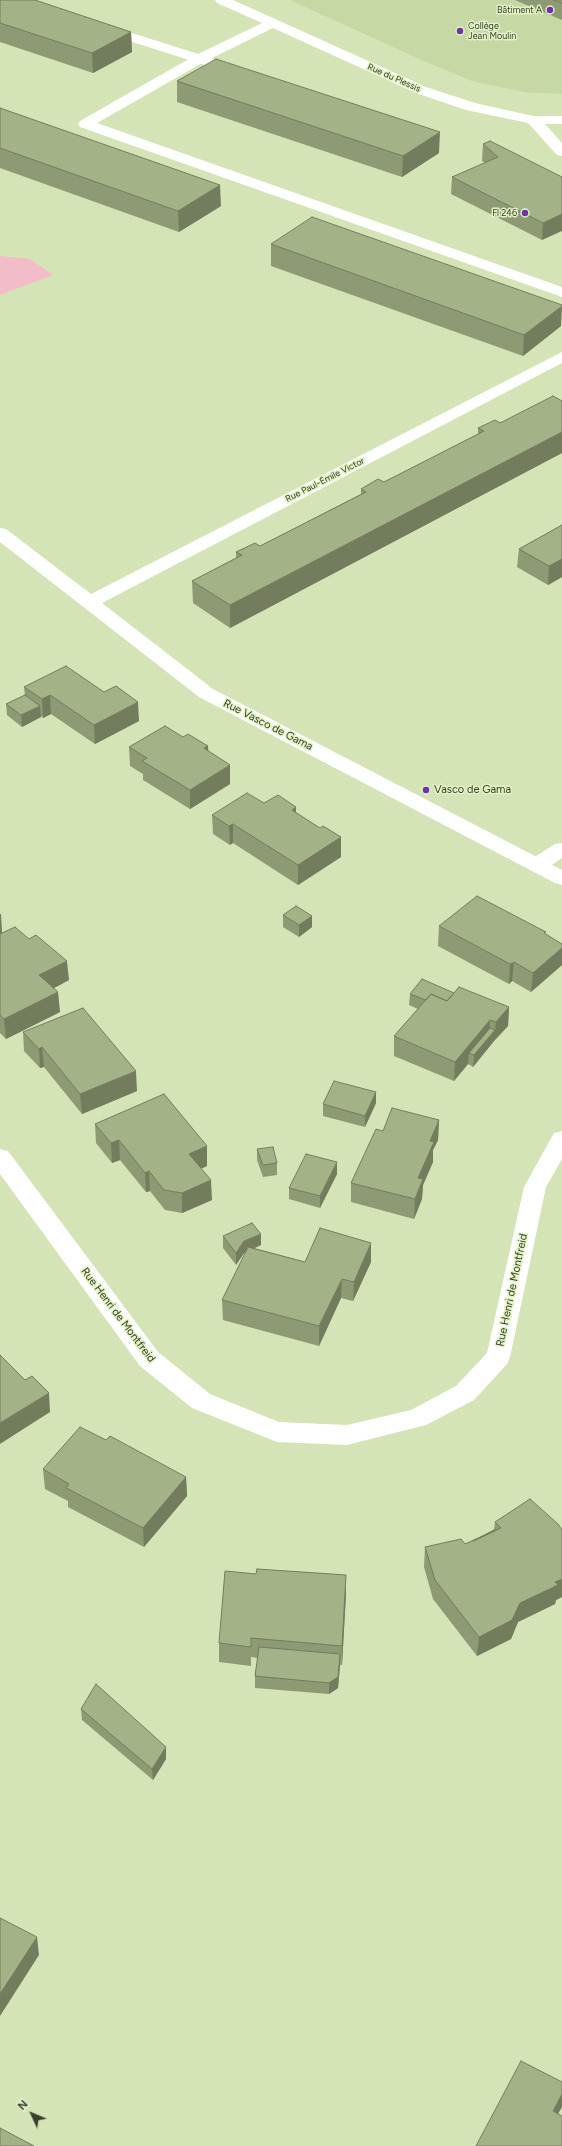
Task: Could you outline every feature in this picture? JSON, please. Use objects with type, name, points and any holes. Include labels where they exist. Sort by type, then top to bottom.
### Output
[{"type":"street","name":"Rue du Plessis","points":[[222,0],[421,90],[471,107],[533,120],[562,120]]},
{"type":"street","points":[[273,23],[199,59],[85,124],[562,292]]},
{"type":"street","points":[[93,24],[251,76]]},
{"type":"street","points":[[533,120],[562,152]]},
{"type":"street","name":"Rue Paul-Émile Victor","points":[[88,603],[562,357]]},
{"type":"street","name":"Rue Vasco de Gama","points":[[0,533],[88,603],[206,693],[562,878]]},
{"type":"street","points":[[537,865],[562,849]]},
{"type":"street","name":"Rue Henri de Montfreid","points":[[0,1157],[149,1360],[201,1401],[277,1432],[348,1435],[417,1418],[465,1393],[498,1356],[535,1187],[562,1139]]},
{"type":"shaded area","name":"Collège Jean Moulin","points":[[290,0],[562,0],[562,94],[524,92],[472,81],[426,62]]},
{"type":"shaded area","points":[[0,256],[30,259],[53,275],[0,295]]},
{"type":"building","points":[[0,0],[35,0],[131,32],[92,53],[0,23]]},
{"type":"building","points":[[554,0],[562,0],[562,3]]},
{"type":"building","points":[[216,59],[440,132],[403,156],[177,81]]},
{"type":"building","points":[[0,108],[220,185],[178,211],[0,148]]},
{"type":"building","name":"Fl 246","points":[[490,141],[562,177],[562,214],[543,223],[452,177],[498,157],[483,144]]},
{"type":"building","points":[[312,217],[562,306],[524,335],[271,244]]},
{"type":"building","points":[[553,396],[562,401],[562,432],[230,605],[192,581],[242,555],[236,552],[255,543],[260,546],[366,492],[361,489],[378,479],[384,482],[484,431],[478,428],[495,420],[500,423]]},
{"type":"building","points":[[562,525],[562,559],[549,566],[519,549]]},
{"type":"building","points":[[66,666],[104,692],[116,686],[138,702],[94,725],[50,695],[42,699],[24,687]]},
{"type":"building","points":[[25,695],[40,706],[21,715],[6,704]]},
{"type":"building","points":[[165,726],[183,737],[188,734],[208,746],[204,748],[230,765],[190,790],[142,761],[147,758],[129,747]]},
{"type":"building","points":[[247,793],[264,803],[278,795],[296,807],[292,810],[320,828],[323,826],[341,837],[298,865],[233,824],[229,826],[212,815]]},
{"type":"building","points":[[477,896],[546,932],[544,933],[562,944],[562,948],[533,973],[514,962],[510,964],[439,926]]},
{"type":"building","points":[[296,906],[312,916],[299,925],[283,915]]},
{"type":"building","points":[[15,927],[29,939],[36,935],[67,961],[39,975],[58,992],[4,1019],[0,1015],[0,934]]},
{"type":"building","points":[[422,979],[454,993],[447,1001],[431,994],[426,1000],[410,994]]},
{"type":"building","points":[[459,987],[509,1007],[496,1022],[490,1020],[455,1062],[394,1036],[431,994],[447,1001]]},
{"type":"building","points":[[83,1008],[136,1071],[80,1094],[42,1047],[39,1049],[23,1032]]},
{"type":"building","points":[[490,1028],[495,1030],[474,1055],[469,1053]]},
{"type":"building","points":[[334,1081],[376,1092],[365,1116],[323,1104]]},
{"type":"building","points":[[164,1094],[207,1146],[189,1154],[211,1180],[182,1193],[164,1190],[149,1171],[145,1173],[119,1140],[111,1143],[95,1124]]},
{"type":"building","points":[[392,1108],[439,1120],[430,1141],[434,1142],[418,1178],[423,1179],[415,1199],[351,1183],[376,1129],[383,1131]]},
{"type":"building","points":[[273,1147],[277,1163],[263,1165],[257,1149]]},
{"type":"building","points":[[306,1154],[337,1162],[320,1196],[289,1188]]},
{"type":"building","points":[[252,1223],[261,1234],[244,1241],[236,1253],[223,1236]]},
{"type":"building","points":[[320,1228],[371,1243],[354,1282],[342,1279],[319,1326],[222,1300],[248,1247],[305,1262]]},
{"type":"building","points":[[0,1355],[25,1380],[32,1376],[49,1393],[0,1423]]},
{"type":"building","points":[[80,1427],[106,1440],[110,1436],[186,1477],[143,1528],[66,1488],[69,1484],[43,1469]]},
{"type":"building","points":[[530,1499],[558,1524],[562,1530],[562,1579],[555,1582],[558,1585],[520,1603],[512,1620],[479,1637],[435,1580],[425,1547],[461,1539],[465,1544],[501,1528],[495,1522]]},
{"type":"building","points":[[494,1530],[495,1531],[473,1541]]},
{"type":"building","points":[[257,1569],[346,1575],[342,1646],[251,1638],[251,1647],[219,1643],[225,1571],[256,1574]]},
{"type":"building","points":[[259,1647],[340,1654],[338,1677],[329,1683],[255,1676]]},
{"type":"building","points":[[96,1684],[166,1747],[152,1769],[81,1709]]},
{"type":"building","points":[[0,1918],[37,1937],[0,1994]]},
{"type":"building","points":[[521,2061],[562,2082],[562,2094],[553,2111],[562,2116],[562,2146],[476,2146]]},
{"type":"building","points":[[0,2128],[34,2146],[0,2146]]},
{"type":"place","name":"Bâtiment A","points":[[550,10]]},
{"type":"place","name":"Collège Jean Moulin","points":[[460,31]]},
{"type":"place","name":"Fl 246","points":[[525,213]]},
{"type":"place","name":"Vasco de Gama","points":[[426,790]]}]
